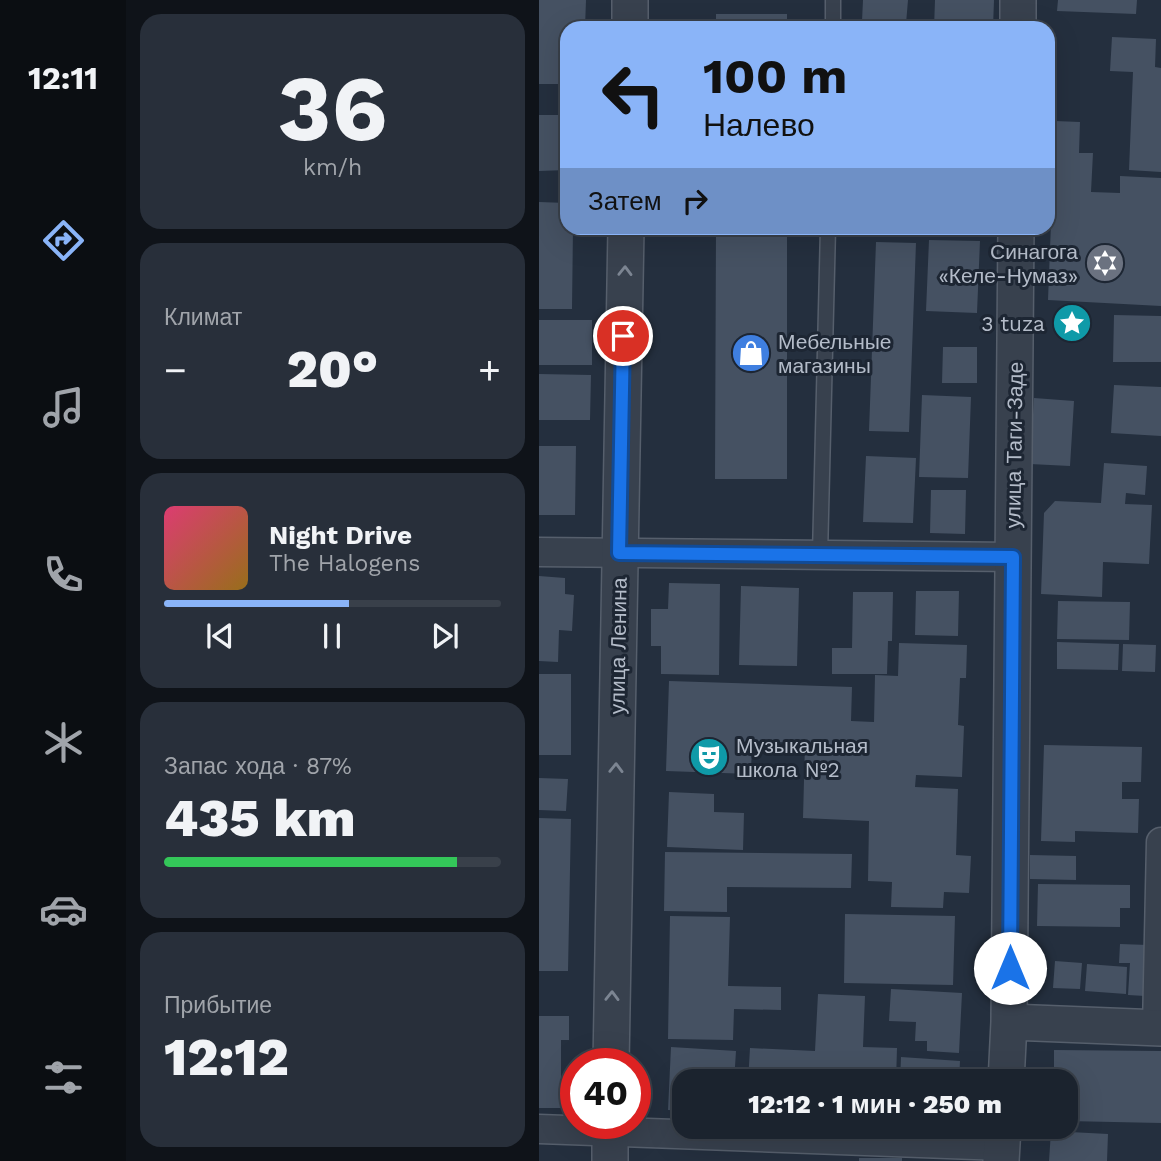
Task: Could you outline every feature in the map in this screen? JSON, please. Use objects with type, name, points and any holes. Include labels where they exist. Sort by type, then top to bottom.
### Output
[{"type":"street","points":[[630,0],[630,21]]},
{"type":"street","points":[[1018,0],[1018,21]]},
{"type":"street","name":"улица Ленина","points":[[611,1048],[626,235]]},
{"type":"street","name":"улица Таги-Заде","points":[[1007,1069],[1016,235]]},
{"type":"street","points":[[539,552],[1013,557]]},
{"type":"street","points":[[1009,1022],[1159,1028],[1161,842]]},
{"type":"street","points":[[539,1129],[560,1132]]},
{"type":"street","points":[[610,1139],[1002,1145]]},
{"type":"lane","points":[[833,0],[833,21]]},
{"type":"lane","points":[[820,555],[828,235]]},
{"type":"building","points":[[539,0],[586,0],[585,21],[560,21],[560,84],[539,84]]},
{"type":"building","points":[[863,0],[908,0],[906,21],[862,21]]},
{"type":"building","points":[[935,0],[994,0],[993,21],[934,21]]},
{"type":"building","points":[[1058,0],[1137,0],[1136,14],[1057,11]]},
{"type":"building","points":[[716,14],[787,14],[787,21],[716,21]]},
{"type":"building","points":[[1112,37],[1156,39],[1155,67],[1161,68],[1161,172],[1129,170],[1133,72],[1110,71]]},
{"type":"building","points":[[539,115],[560,115],[560,170],[539,171]]},
{"type":"building","points":[[1055,121],[1080,122],[1079,153],[1093,153],[1091,192],[1120,193],[1120,176],[1161,178],[1161,306],[1048,300],[1051,235],[1055,235]]},
{"type":"building","points":[[539,202],[560,203],[560,235],[573,235],[572,309],[539,309]]},
{"type":"building","name":"Мебельные магазины","points":[[716,235],[787,235],[787,479],[715,479]]},
{"type":"building","points":[[929,240],[980,241],[977,313],[926,311]]},
{"type":"building","points":[[876,242],[916,243],[909,432],[869,431]]},
{"type":"building","points":[[1114,315],[1161,316],[1161,362],[1113,362]]},
{"type":"building","points":[[539,320],[592,320],[592,365],[539,365]]},
{"type":"building","points":[[943,347],[977,347],[977,383],[942,383]]},
{"type":"building","points":[[539,374],[591,375],[590,420],[539,420]]},
{"type":"building","points":[[1114,385],[1161,387],[1161,436],[1111,433]]},
{"type":"building","points":[[922,395],[971,397],[968,478],[919,477]]},
{"type":"building","points":[[1034,398],[1074,401],[1070,466],[1030,464]]},
{"type":"building","points":[[539,446],[576,446],[575,515],[539,515]]},
{"type":"building","points":[[866,456],[916,458],[913,523],[863,522]]},
{"type":"building","points":[[1104,463],[1147,466],[1145,495],[1126,493],[1125,504],[1152,505],[1149,564],[1103,562],[1102,597],[1041,594],[1044,513],[1055,501],[1101,503]]},
{"type":"building","points":[[931,490],[966,490],[965,534],[930,533]]},
{"type":"building","points":[[539,576],[565,578],[565,594],[574,595],[572,631],[559,630],[558,662],[539,661]]},
{"type":"building","points":[[669,583],[720,584],[719,675],[661,674],[661,646],[651,646],[651,609],[668,609]]},
{"type":"building","points":[[741,586],[799,588],[797,666],[739,665]]},
{"type":"building","points":[[916,591],[959,591],[958,636],[915,635]]},
{"type":"building","points":[[853,592],[893,592],[892,641],[888,641],[887,674],[832,674],[832,648],[852,648]]},
{"type":"building","points":[[1058,601],[1130,602],[1129,640],[1057,639]]},
{"type":"building","points":[[1057,642],[1119,644],[1118,670],[1057,669]]},
{"type":"building","points":[[899,643],[967,645],[966,678],[960,678],[958,725],[964,726],[962,777],[916,775],[915,787],[958,789],[956,855],[971,856],[969,893],[944,892],[943,908],[891,907],[892,882],[868,881],[869,821],[803,818],[805,743],[752,741],[751,774],[666,771],[669,681],[852,687],[851,721],[874,722],[875,675],[898,676]]},
{"type":"building","points":[[1123,644],[1156,645],[1155,672],[1122,671]]},
{"type":"building","points":[[539,674],[571,674],[571,755],[539,755]]},
{"type":"building","points":[[1044,745],[1142,747],[1141,782],[1122,782],[1122,799],[1139,799],[1138,833],[1075,831],[1075,842],[1041,841]]},
{"type":"building","points":[[539,778],[568,779],[566,811],[539,810]]},
{"type":"building","points":[[669,792],[714,794],[714,812],[744,813],[743,850],[667,847]]},
{"type":"building","points":[[539,818],[571,819],[568,971],[539,971]]},
{"type":"building","points":[[665,852],[852,854],[851,888],[727,887],[727,912],[664,911]]},
{"type":"building","points":[[1030,855],[1076,856],[1076,880],[1030,879]]},
{"type":"building","points":[[1038,884],[1130,885],[1130,908],[1120,908],[1120,927],[1037,926]]},
{"type":"building","points":[[845,914],[955,916],[953,985],[844,983]]},
{"type":"building","points":[[670,916],[730,917],[728,986],[781,987],[781,1010],[734,1009],[733,1040],[668,1039]]},
{"type":"building","points":[[1120,944],[1148,945],[1145,996],[1128,995],[1130,963],[1119,963]]},
{"type":"building","points":[[1055,961],[1082,963],[1080,989],[1053,988]]},
{"type":"building","points":[[1087,964],[1127,967],[1126,994],[1085,991]]},
{"type":"building","points":[[891,989],[962,993],[959,1053],[927,1051],[927,1041],[915,1041],[916,1022],[889,1021]]},
{"type":"building","points":[[818,994],[865,996],[863,1047],[897,1048],[896,1069],[749,1069],[750,1048],[815,1051]]},
{"type":"building","points":[[539,1016],[569,1016],[569,1040],[561,1040],[560,1048],[560,1108],[539,1108]]},
{"type":"building","points":[[671,1047],[736,1051],[735,1069],[672,1069],[672,1110],[668,1110]]},
{"type":"building","points":[[1054,1050],[1161,1051],[1161,1123],[1078,1121],[1078,1069],[1054,1069]]},
{"type":"building","points":[[901,1057],[960,1061],[960,1069],[901,1069]]},
{"type":"building","points":[[1078,1132],[1108,1134],[1107,1161],[1049,1161],[1050,1139],[1078,1139]]},
{"type":"building","points":[[859,1158],[902,1158],[902,1161],[859,1161]]},
{"type":"place","name":"Синагога «Келе-Нумаз»","points":[[1105,263]]},
{"type":"place","name":"3 tuza","points":[[1072,323]]},
{"type":"place","name":"Мебельные магазины","points":[[751,353]]},
{"type":"place","name":"Музыкальная школа №2","points":[[709,757]]},
{"type":"route","points":[[623,336],[619,553],[1013,557],[1010,968]]}]
